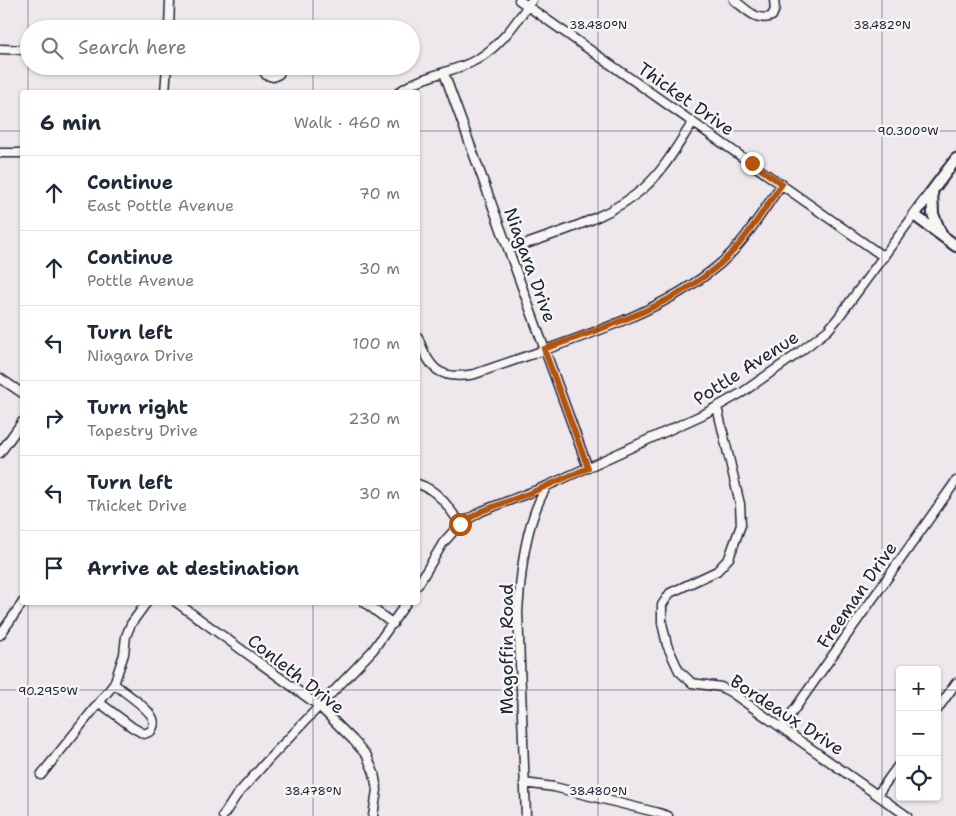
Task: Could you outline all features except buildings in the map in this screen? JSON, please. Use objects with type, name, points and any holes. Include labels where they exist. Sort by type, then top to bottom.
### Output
[{"type":"street","points":[[169,20],[170,0]]},
{"type":"street","name":"Thicket Drive","points":[[519,0],[529,3],[884,257]]},
{"type":"street","points":[[736,1],[760,19],[766,19],[772,16],[775,9],[774,0]]},
{"type":"street","points":[[403,90],[468,64],[491,51],[529,3]]},
{"type":"street","points":[[0,49],[20,50]]},
{"type":"street","name":"Niagara Drive","points":[[444,73],[588,468]]},
{"type":"street","points":[[165,90],[166,75]]},
{"type":"street","points":[[509,250],[601,216],[627,200],[645,187],[660,170],[693,122]]},
{"type":"street","points":[[0,153],[20,153]]},
{"type":"street","points":[[956,159],[914,215],[956,246]]},
{"type":"street","points":[[420,343],[424,356],[434,367],[444,374],[459,377],[475,374],[614,324],[666,301],[722,262],[741,242],[782,184]]},
{"type":"street","points":[[932,191],[933,214],[941,235]]},
{"type":"street","name":"Pottle Avenue","points":[[420,583],[443,543],[460,524],[482,511],[547,486],[692,420],[717,407],[772,372],[828,330],[914,215]]},
{"type":"street","points":[[0,378],[20,392]]},
{"type":"street","name":"Bordeaux Drive","points":[[717,407],[740,504],[741,525],[729,558],[717,571],[670,593],[662,605],[662,622],[667,645],[679,671],[692,683],[721,687],[782,727],[907,816]]},
{"type":"street","points":[[0,453],[20,425]]},
{"type":"street","name":"Freeman Drive","points":[[782,727],[956,481]]},
{"type":"street","points":[[420,485],[434,492],[446,504],[460,524]]},
{"type":"street","name":"Magoffin Road","points":[[526,816],[518,641],[520,582],[534,513],[547,486]]},
{"type":"street","points":[[0,635],[21,605]]},
{"type":"street","points":[[41,776],[114,684],[120,670],[129,630],[144,605]]},
{"type":"street","name":"Conleth Drive","points":[[180,605],[319,706],[367,756],[374,773],[377,790],[373,816]]},
{"type":"street","points":[[368,605],[393,624]]},
{"type":"street","points":[[223,816],[236,796],[319,706],[374,650],[405,605]]},
{"type":"street","points":[[941,704],[956,683]]},
{"type":"street","points":[[100,703],[144,734],[151,731],[154,725],[153,718],[114,684]]},
{"type":"street","points":[[877,795],[896,769]]},
{"type":"street","points":[[524,783],[659,812],[668,816]]},
{"type":"route","points":[[460,524],[482,511],[509,502],[588,468],[544,349],[614,324],[666,301],[722,262],[741,242],[782,184],[752,163]]}]
